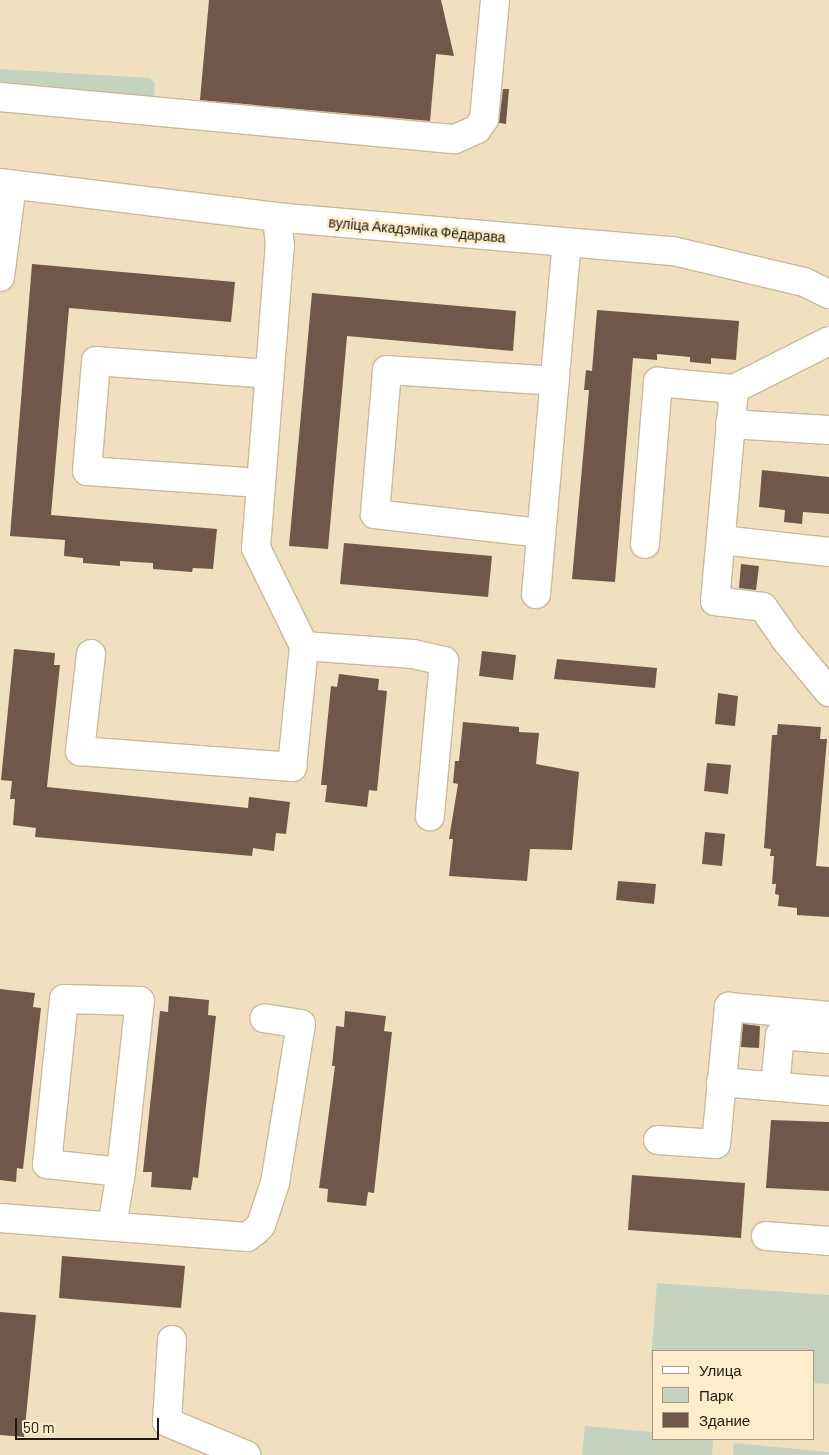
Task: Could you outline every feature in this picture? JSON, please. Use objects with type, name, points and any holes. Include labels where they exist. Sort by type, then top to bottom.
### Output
[{"type":"street","points":[[0,97],[455,139],[477,129],[484,119],[495,0]]},
{"type":"street","points":[[0,277],[6,184]]},
{"type":"street","name":"вуліца Акадэміка Фёдарава","points":[[6,184],[277,217],[673,251],[804,282],[829,294]]},
{"type":"street","points":[[91,654],[80,751],[292,767],[304,646],[256,548],[267,374],[280,246],[277,217]]},
{"type":"street","points":[[536,594],[567,243]]},
{"type":"street","points":[[645,544],[658,382],[734,389],[829,343]]},
{"type":"street","points":[[260,483],[87,471],[96,361],[267,374]]},
{"type":"street","points":[[541,533],[374,514],[387,370],[555,381]]},
{"type":"street","points":[[734,389],[715,601],[763,607],[785,639],[829,692]]},
{"type":"street","points":[[730,424],[829,430]]},
{"type":"street","points":[[721,540],[829,552]]},
{"type":"street","points":[[304,646],[413,654],[444,660],[430,816]]},
{"type":"street","points":[[112,1226],[122,1172],[140,1001],[64,999],[47,1164],[122,1172]]},
{"type":"street","points":[[658,1140],[716,1144],[720,1082],[729,1007],[829,1016]]},
{"type":"street","points":[[0,1218],[247,1237],[261,1225],[275,1183],[301,1024],[264,1018]]},
{"type":"street","points":[[776,1086],[780,1035],[829,1039]]},
{"type":"street","points":[[720,1082],[829,1091]]},
{"type":"street","points":[[766,1236],[829,1242]]},
{"type":"street","points":[[172,1340],[167,1422],[246,1455]]},
{"type":"green space","points":[[0,69],[150,78],[155,83],[154,101],[0,86]]},
{"type":"green space","points":[[657,1283],[829,1295],[829,1384],[814,1383],[814,1350],[652,1350],[650,1372]]},
{"type":"green space","points":[[585,1426],[652,1432],[652,1440],[713,1440],[712,1455],[582,1455]]},
{"type":"green space","points":[[734,1443],[829,1452],[829,1455],[733,1455]]},
{"type":"building","points":[[209,0],[441,0],[454,56],[436,54],[430,121],[200,100]]},
{"type":"building","points":[[503,89],[509,89],[506,124],[499,123]]},
{"type":"building","points":[[32,264],[235,282],[231,322],[69,308],[51,515],[217,529],[213,569],[193,568],[192,572],[153,569],[153,563],[120,561],[120,566],[83,563],[83,558],[64,556],[65,540],[10,536]]},
{"type":"building","points":[[312,293],[516,311],[513,351],[347,336],[328,549],[289,546]]},
{"type":"building","points":[[597,310],[739,321],[736,360],[711,358],[711,364],[690,362],[690,357],[657,354],[657,360],[633,358],[615,582],[572,579],[589,390],[584,390],[586,370],[592,371]]},
{"type":"building","points":[[762,470],[829,477],[829,514],[803,512],[802,524],[784,522],[785,510],[759,507]]},
{"type":"building","points":[[344,543],[492,556],[488,597],[340,584]]},
{"type":"building","points":[[741,564],[759,566],[756,590],[739,588]]},
{"type":"building","points":[[14,649],[55,653],[54,665],[60,665],[47,787],[248,808],[249,797],[290,802],[286,834],[276,833],[274,851],[253,848],[252,856],[35,837],[36,828],[13,825],[15,799],[10,799],[12,781],[1,780]]},
{"type":"building","points":[[482,651],[516,655],[513,680],[479,676]]},
{"type":"building","points":[[557,659],[657,668],[655,688],[554,679]]},
{"type":"building","points":[[339,674],[379,679],[378,690],[387,691],[377,791],[369,790],[367,807],[325,802],[327,785],[321,785],[331,686],[337,687]]},
{"type":"building","points":[[718,693],[738,696],[735,726],[715,724]]},
{"type":"building","points":[[463,722],[519,727],[519,732],[539,733],[536,764],[579,772],[572,850],[530,849],[527,881],[449,876],[453,839],[449,839],[458,784],[453,783],[455,761],[459,761]]},
{"type":"building","points":[[778,724],[821,727],[820,739],[827,739],[816,866],[829,867],[829,917],[797,915],[797,908],[778,906],[779,895],[775,894],[776,884],[772,884],[774,856],[770,856],[771,849],[764,848],[772,735],[777,735]]},
{"type":"building","points":[[707,763],[731,765],[728,794],[704,791]]},
{"type":"building","points":[[705,832],[725,834],[722,866],[702,864]]},
{"type":"building","points":[[618,881],[656,884],[654,904],[616,900]]},
{"type":"building","points":[[0,989],[35,993],[33,1007],[41,1008],[23,1169],[17,1168],[16,1182],[0,1180]]},
{"type":"building","points":[[169,996],[209,1000],[208,1015],[216,1016],[198,1178],[193,1177],[191,1190],[151,1187],[152,1172],[143,1172],[160,1011],[168,1012]]},
{"type":"building","points":[[345,1011],[386,1016],[384,1031],[392,1032],[374,1193],[368,1192],[366,1206],[327,1202],[328,1189],[319,1188],[335,1066],[332,1066],[336,1026],[344,1027]]},
{"type":"building","points":[[743,1024],[760,1026],[759,1048],[741,1047]]},
{"type":"building","points":[[771,1120],[829,1122],[829,1191],[766,1188]]},
{"type":"building","points":[[632,1175],[745,1183],[741,1238],[628,1230]]},
{"type":"building","points":[[62,1256],[185,1266],[181,1308],[59,1298]]},
{"type":"building","points":[[0,1312],[36,1315],[24,1437],[0,1435]]}]
